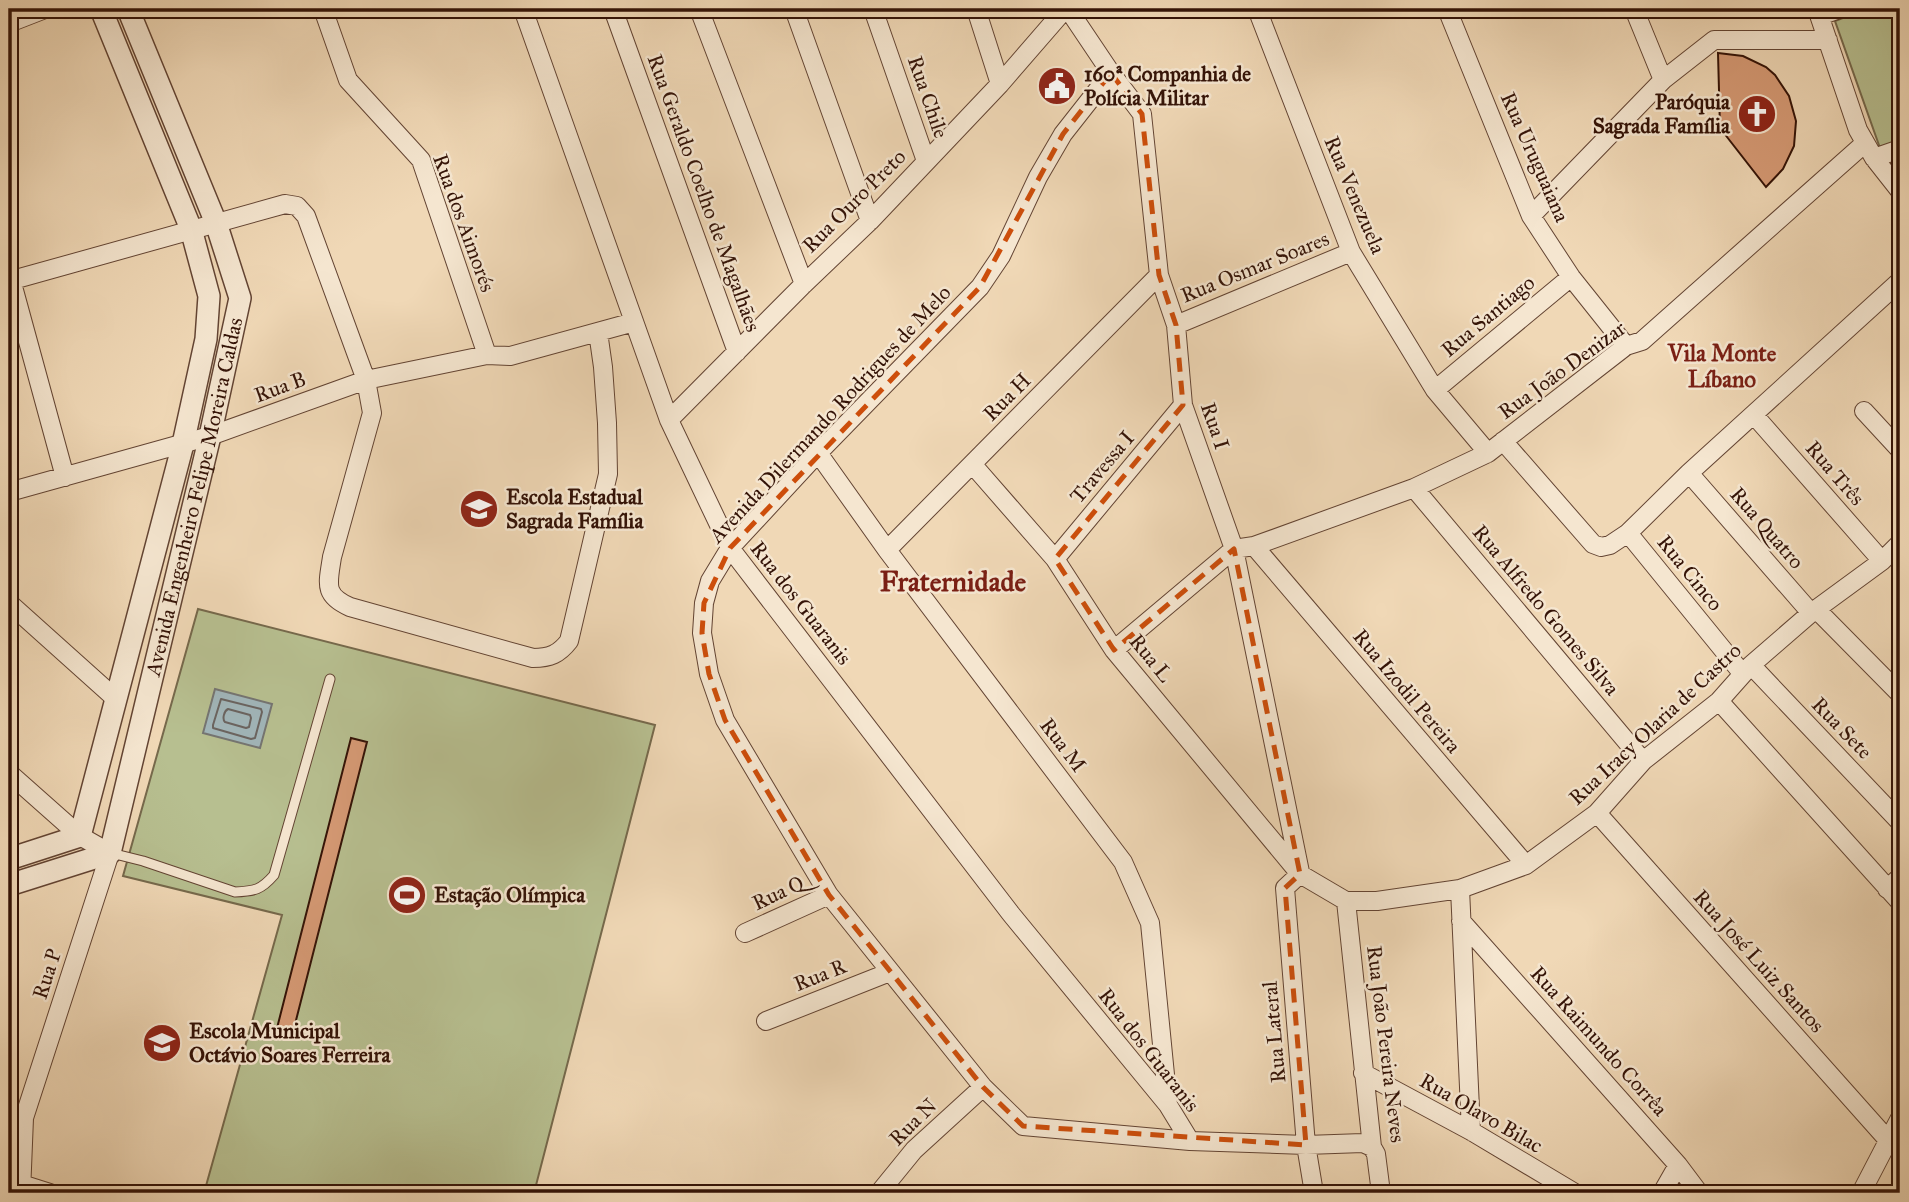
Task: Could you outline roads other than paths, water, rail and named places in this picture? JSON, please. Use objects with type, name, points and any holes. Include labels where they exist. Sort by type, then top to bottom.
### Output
[{"type":"street","points":[[9,23],[45,9]]},
{"type":"street","name":"Avenida Engenheiro Felipe Moreira Caldas","points":[[80,836],[183,444],[206,339],[209,296],[191,229],[101,9]]},
{"type":"street","name":"Avenida Engenheiro Felipe Moreira Caldas","points":[[110,853],[210,436],[240,298],[216,223],[128,9]]},
{"type":"street","name":"Rua dos Aimorés","points":[[323,9],[348,80],[421,160],[487,355]]},
{"type":"street","name":"Rua dos Guaranis","points":[[523,9],[668,419],[730,548],[1011,914],[1168,1105],[1190,1141]]},
{"type":"street","name":"Rua Geraldo Coelho de Magalhães","points":[[613,9],[737,352]]},
{"type":"street","points":[[699,9],[804,284]]},
{"type":"street","points":[[794,9],[870,221]]},
{"type":"street","name":"Rua Chile","points":[[873,9],[926,161]]},
{"type":"street","points":[[976,9],[1000,84]]},
{"type":"street","name":"Rua Ouro Preto","points":[[668,419],[870,221],[1067,9]]},
{"type":"street","name":"Rua I","points":[[1067,9],[1143,114],[1159,275],[1176,324],[1183,405],[1234,549],[1300,874]]},
{"type":"street","name":"Rua Venezuela","points":[[1257,9],[1351,252],[1435,390],[1488,453]]},
{"type":"street","name":"Rua Uruguaiana","points":[[1447,9],[1531,216],[1571,277],[1626,346]]},
{"type":"street","points":[[1634,9],[1663,80]]},
{"type":"street","points":[[1839,9],[1818,13],[1858,130],[1900,191]]},
{"type":"street","points":[[1531,216],[1663,80],[1714,40],[1828,40]]},
{"type":"street","name":"Avenida Dilermando Rodrigues de Melo","points":[[1111,73],[1062,134],[1038,177],[1001,256],[980,287],[818,453],[730,548],[710,581],[704,603],[702,633],[709,674],[725,720],[829,895],[982,1087],[1023,1126],[1190,1141],[1306,1145],[1363,1143],[1372,1147]]},
{"type":"street","points":[[1870,151],[1900,149]]},
{"type":"street","name":"Rua João Denizar","points":[[1234,549],[1254,546],[1414,488],[1488,453],[1626,346],[1642,341],[1870,151]]},
{"type":"street","points":[[65,477],[10,279],[285,204],[298,206],[306,216],[366,380],[372,413],[332,558],[330,593],[336,600],[350,607],[533,658],[544,658],[560,653],[569,641],[608,474],[607,423],[598,332]]},
{"type":"street","name":"Rua Osmar Soares","points":[[1176,324],[1351,252]]},
{"type":"street","name":"Rua H","points":[[887,550],[1159,275]]},
{"type":"street","name":"Rua Santiago","points":[[1435,390],[1571,277]]},
{"type":"street","points":[[1503,441],[1593,544],[1601,547],[1611,545],[1628,533],[1689,473],[1900,281]]},
{"type":"street","name":"Rua B","points":[[9,492],[210,436],[366,380],[487,355],[510,356],[634,322]]},
{"type":"street","name":"Travessa I","points":[[1055,559],[1183,405]]},
{"type":"street","points":[[1864,411],[1900,450]]},
{"type":"street","name":"Rua Três","points":[[1754,415],[1893,555]]},
{"type":"street","name":"Rua M","points":[[818,453],[887,550],[1123,862],[1150,923],[1168,1105]]},
{"type":"street","name":"Rua L","points":[[972,465],[1055,559],[1114,650],[1300,874]]},
{"type":"street","name":"Rua Quatro","points":[[1689,473],[1814,611],[1900,694]]},
{"type":"street","name":"Rua Alfredo Gomes Silva","points":[[1414,488],[1643,761]]},
{"type":"street","name":"Rua Cinco","points":[[1628,533],[1747,669]]},
{"type":"street","name":"Rua Izodil Pereira","points":[[1254,546],[1525,865]]},
{"type":"street","points":[[1114,650],[1234,549]]},
{"type":"street","name":"Rua Iracy Olaria de Castro","points":[[1346,901],[1377,901],[1460,889],[1525,865],[1597,813],[1643,761],[1719,701],[1747,669],[1814,611],[1893,555]]},
{"type":"street","points":[[9,603],[116,699]]},
{"type":"street","name":"Rua Sete","points":[[1747,669],[1900,822]]},
{"type":"street","points":[[1719,701],[1894,883],[1900,902]]},
{"type":"street","points":[[9,773],[80,836],[110,853]]},
{"type":"street","name":"Rua José Luiz Santos","points":[[1597,813],[1888,1140]]},
{"type":"street","points":[[9,859],[80,836]]},
{"type":"street","points":[[9,885],[110,853]]},
{"type":"street","name":"Rua P","points":[[17,1186],[24,1118],[110,853]]},
{"type":"street","points":[[1300,874],[1346,901]]},
{"type":"street","name":"Rua Lateral","points":[[1300,874],[1285,888],[1306,1145],[1314,1193]]},
{"type":"street","points":[[1460,889],[1471,1131]]},
{"type":"street","name":"Rua Q","points":[[745,933],[829,895]]},
{"type":"street","name":"Rua João Pereira Neves","points":[[1346,901],[1363,1073],[1381,1193]]},
{"type":"street","name":"Rua Raimundo Corrêa","points":[[1461,921],[1678,1165],[1699,1193]]},
{"type":"street","name":"Rua R","points":[[766,1021],[890,972]]},
{"type":"street","name":"Rua Olavo Bilac","points":[[1363,1073],[1471,1131],[1575,1193]]},
{"type":"street","name":"Rua N","points":[[878,1193],[914,1150],[982,1087]]},
{"type":"street","points":[[9,1105],[24,1118],[9,1131]]},
{"type":"street","points":[[1861,1193],[1900,1118]]},
{"type":"street","points":[[1662,1193],[1678,1165]]},
{"type":"street","points":[[17,1186],[50,1193]]},
{"type":"lane","points":[[110,853],[143,861],[235,892],[264,887],[274,875],[330,679]]},
{"type":"water","points":[[215,689],[272,704],[260,748],[203,733]]},
{"type":"place","name":"160ª Companhia de Polícia Militar","points":[[1057,86]]},
{"type":"place","name":"Paróquia Sagrada Família","points":[[1757,114]]},
{"type":"place","name":"Escola Estadual Sagrada Família","points":[[479,509]]},
{"type":"place","name":"Estação Olímpica","points":[[407,895]]},
{"type":"place","name":"Escola Municipal Octávio Soares Ferreira","points":[[162,1043]]},
{"type":"district","name":"Vila Monte Líbano","points":[[1722,366]]},
{"type":"district","name":"Fraternidade","points":[[953,581]]}]
